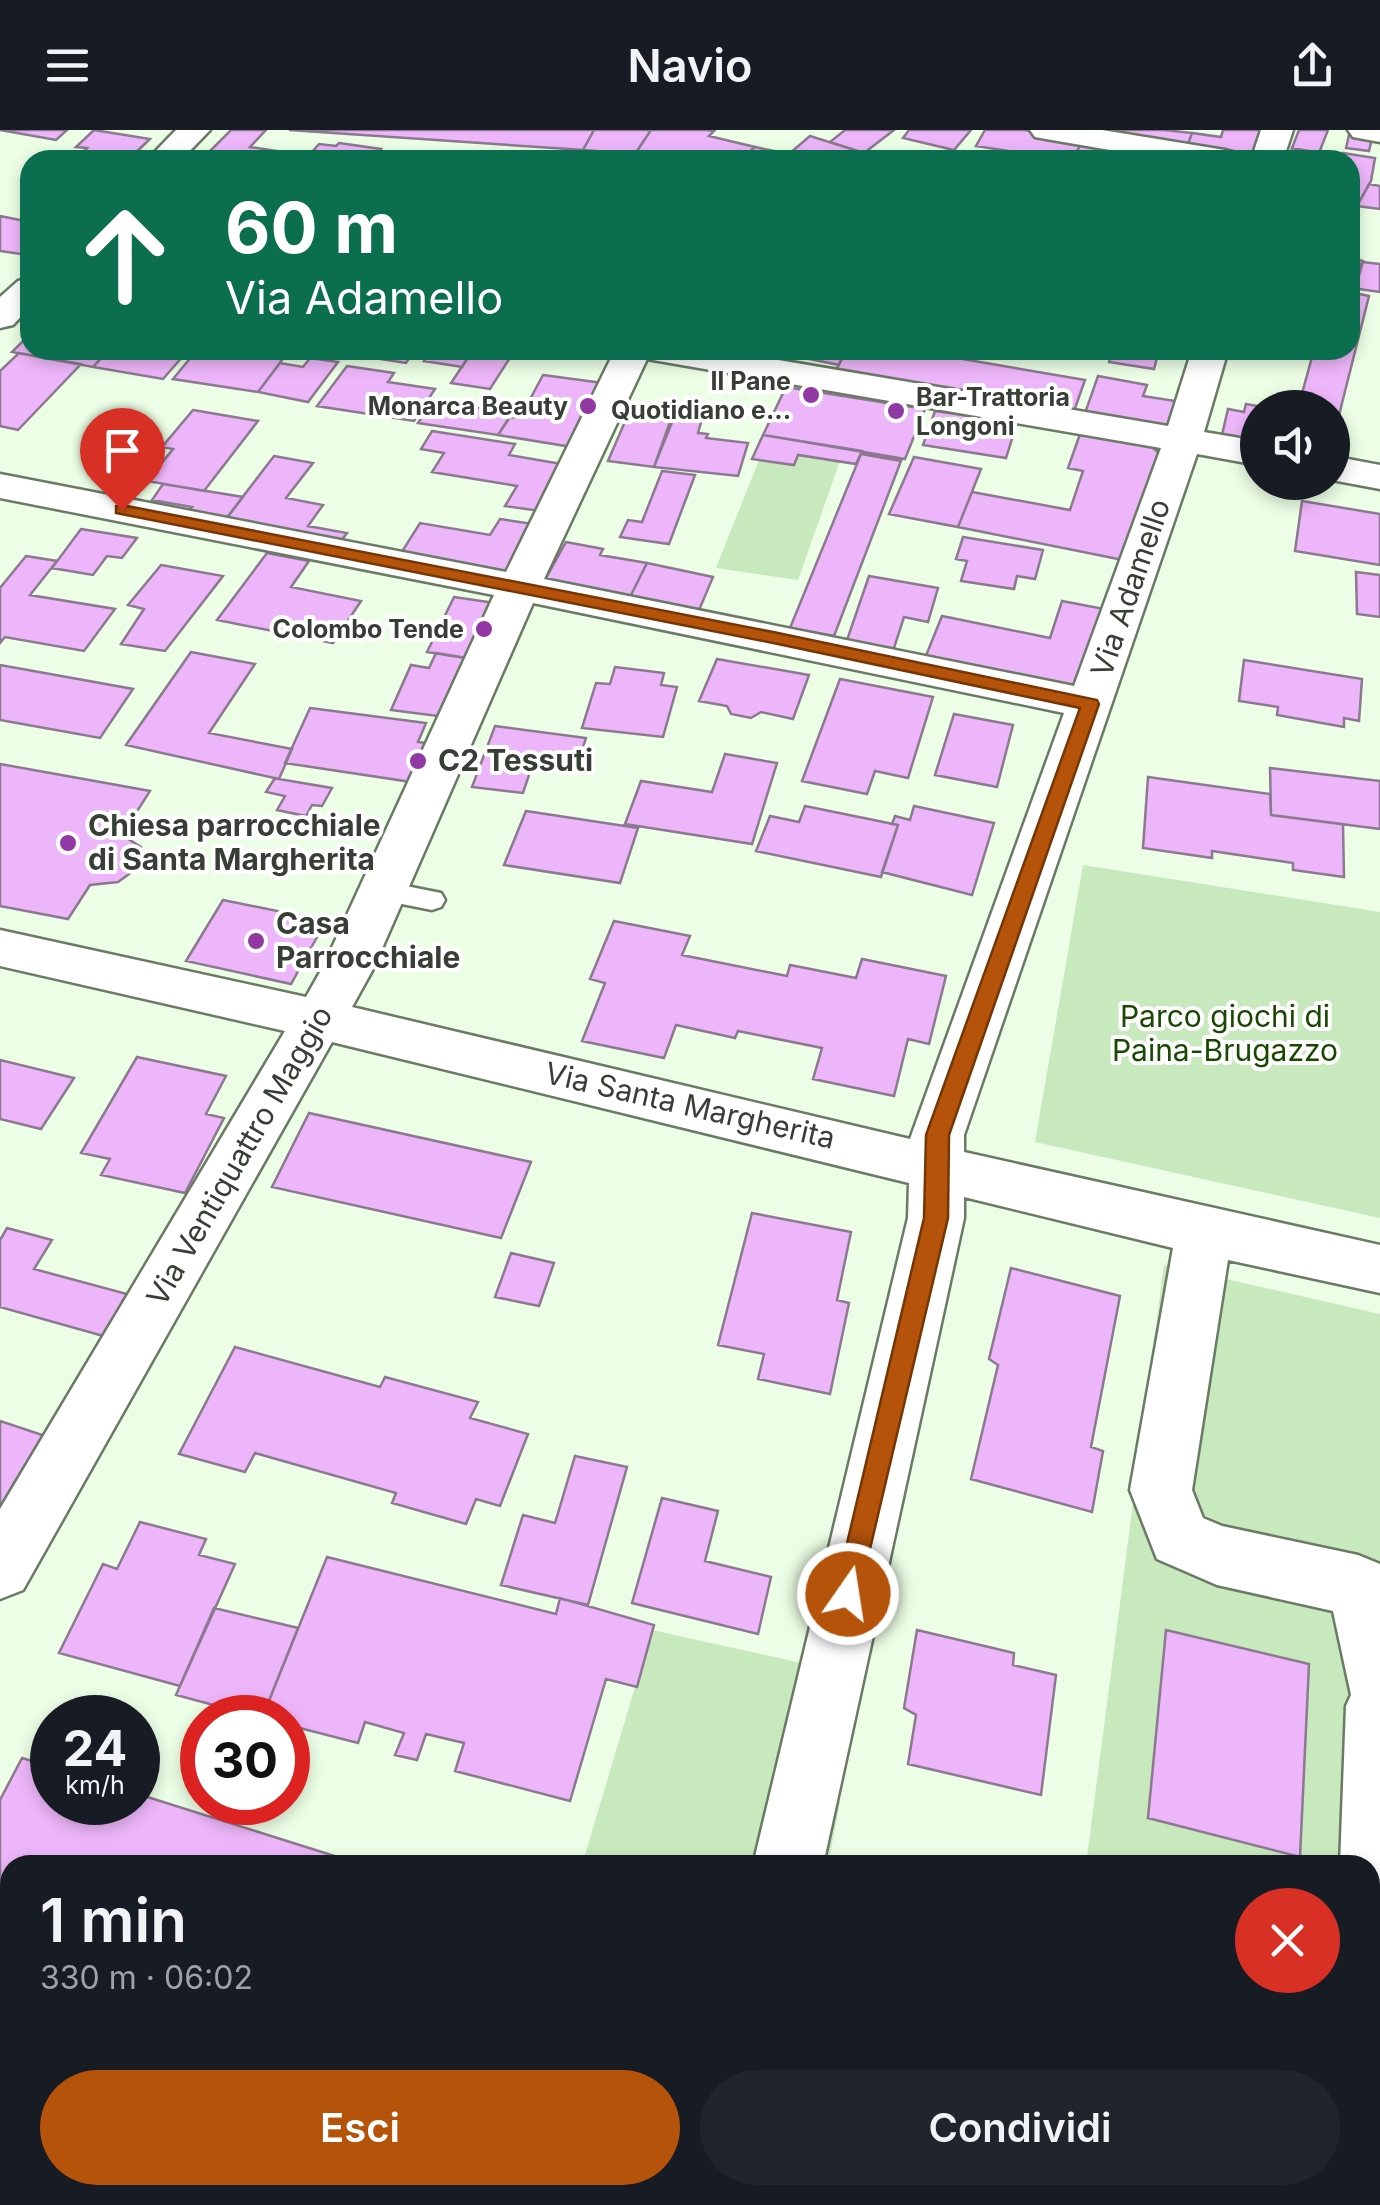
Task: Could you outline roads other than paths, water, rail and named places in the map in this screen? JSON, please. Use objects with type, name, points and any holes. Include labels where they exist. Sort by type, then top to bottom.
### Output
[{"type":"street","points":[[173,150],[194,130]]},
{"type":"street","points":[[1046,130],[1165,150]]},
{"type":"street","points":[[1364,130],[1380,133]]},
{"type":"street","points":[[0,317],[20,298]]},
{"type":"street","name":"Via Ventiquattro Maggio","points":[[0,1569],[348,969],[519,588],[627,360]]},
{"type":"street","points":[[715,360],[1240,450]]},
{"type":"street","name":"Via Adamello","points":[[790,1855],[936,1218],[938,1135],[1183,439],[1207,360]]},
{"type":"street","points":[[1350,471],[1380,477]]},
{"type":"street","points":[[0,486],[1090,704]]},
{"type":"street","name":"Via Santa Margherita","points":[[0,948],[1380,1269]]},
{"type":"street","points":[[1204,1231],[1161,1490],[1179,1538],[1218,1555],[1358,1586],[1371,1629],[1380,1684]]},
{"type":"street","points":[[1376,1855],[1380,1706]]},
{"type":"lane","points":[[381,891],[432,900]]},
{"type":"place","name":"Il Pane Quotidiano e...","points":[[811,395]]},
{"type":"place","name":"Monarca Beauty","points":[[588,406]]},
{"type":"place","name":"Bar-Trattoria Longoni","points":[[896,411]]},
{"type":"place","name":"Colombo Tende","points":[[484,629]]},
{"type":"place","name":"C2 Tessuti","points":[[418,761]]},
{"type":"place","name":"Chiesa parrocchiale di Santa Margherita","points":[[68,843]]},
{"type":"place","name":"Casa Parrocchiale","points":[[256,941]]},
{"type":"park label","name":"Parco giochi di Paina-Brugazzo","points":[[1225,1034]]}]
